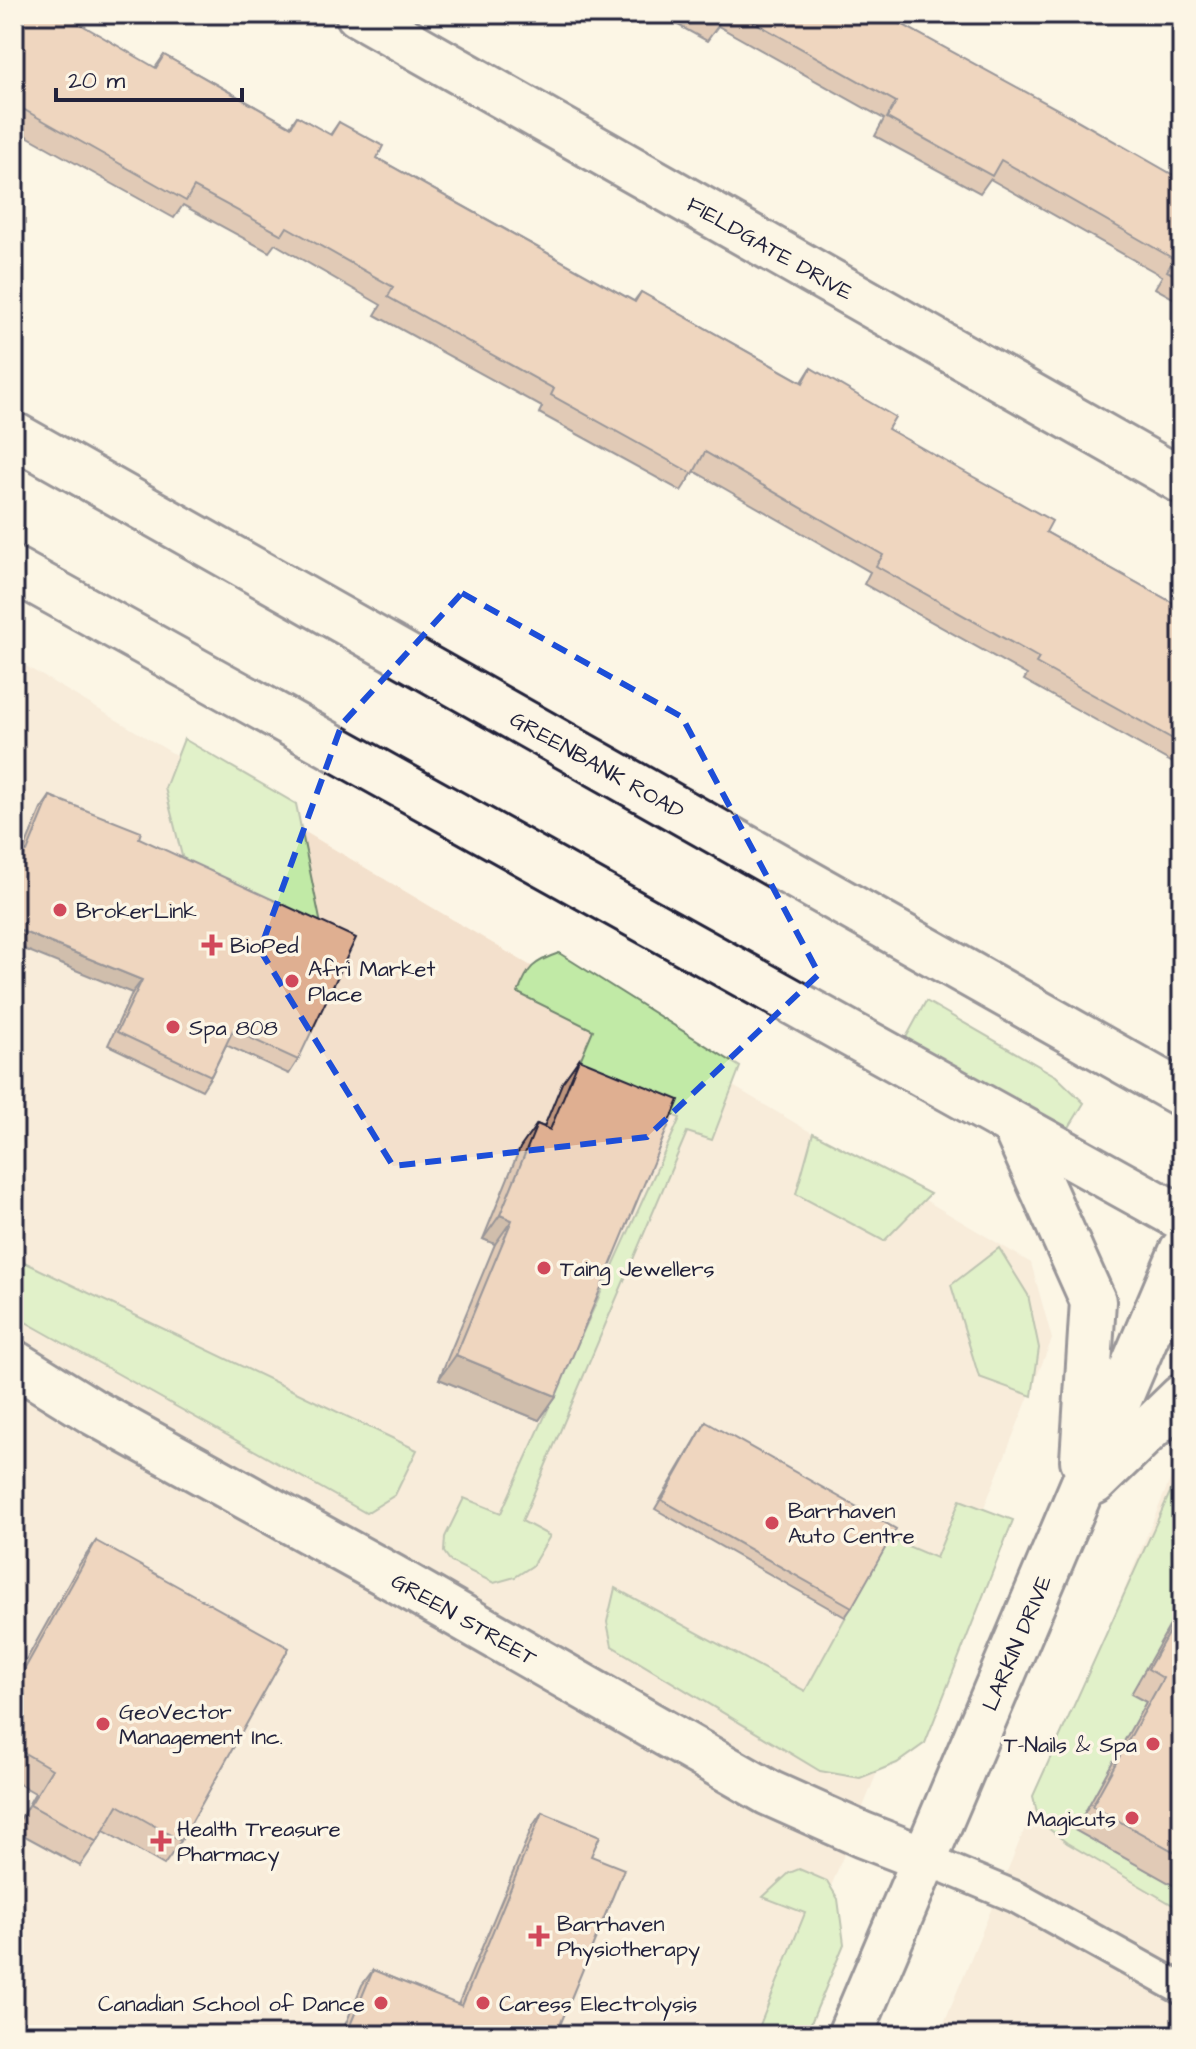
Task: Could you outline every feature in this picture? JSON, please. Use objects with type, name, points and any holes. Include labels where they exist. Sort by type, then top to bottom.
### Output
[{"type":"main road","name":"FIELDGATE DRIVE","points":[[358,14],[1182,481]]},
{"type":"main road","name":"GREENBANK ROAD","points":[[14,435],[1182,1094]]},
{"type":"main road","points":[[14,570],[1182,1218]]},
{"type":"main road","points":[[1015,1127],[1093,1301],[1081,1494]]},
{"type":"main road","name":"LARKIN DRIVE","points":[[850,2035],[1182,1251]]},
{"type":"main road","name":"GREEN STREET","points":[[14,1363],[93,1412],[405,1584],[769,1793],[925,1859]]},
{"type":"main road","points":[[1081,1494],[1182,1397]]},
{"type":"lane","points":[[925,1859],[1016,1897],[1182,1989]]},
{"type":"highlighted area","points":[[462,593],[682,717],[819,974],[647,1137],[393,1166],[260,950],[342,724]]},
{"type":"shaded area","points":[[14,659],[1031,1263],[1052,1339],[771,2035],[14,2035]]},
{"type":"shaded area","points":[[1182,1451],[1182,2035],[939,2035]]},
{"type":"green space","points":[[184,739],[296,804],[323,934],[184,864],[165,788]]},
{"type":"green space","points":[[559,953],[740,1067],[712,1140],[687,1132],[522,1521],[550,1536],[532,1566],[515,1577],[494,1583],[451,1562],[444,1552],[445,1537],[464,1498],[501,1513],[680,1118],[573,1077],[593,1030],[518,993],[532,967]]},
{"type":"green space","points":[[926,1001],[1056,1076],[1084,1103],[1065,1134],[903,1043]]},
{"type":"green space","points":[[813,1133],[930,1194],[884,1241],[796,1194]]},
{"type":"green space","points":[[999,1248],[1028,1295],[1039,1348],[1032,1396],[979,1377],[951,1285]]},
{"type":"green space","points":[[22,1261],[417,1450],[395,1495],[366,1513],[15,1316],[14,1279]]},
{"type":"green space","points":[[1182,1466],[1182,1581],[1173,1596],[1182,1604],[1146,1702],[1075,1830],[1182,1890],[1182,1903],[1178,1908],[1067,1843],[1039,1821],[1033,1796]]},
{"type":"green space","points":[[960,1500],[1013,1520],[925,1743],[897,1763],[860,1778],[820,1771],[612,1646],[607,1622],[615,1588],[805,1691],[889,1538],[936,1558]]},
{"type":"green space","points":[[799,1869],[827,1881],[838,1899],[844,1944],[806,2035],[756,2035],[805,1913],[763,1897],[789,1873]]},
{"type":"building","points":[[14,14],[63,14],[156,68],[164,55],[291,127],[297,116],[331,135],[339,122],[383,146],[377,158],[635,302],[641,292],[803,383],[811,368],[895,417],[888,429],[1052,521],[1046,532],[1182,608],[1182,744],[1036,663],[1039,658],[876,566],[883,555],[705,452],[693,474],[551,395],[554,389],[388,297],[393,287],[287,227],[282,235],[194,187],[186,201],[14,104]]},
{"type":"building","points":[[702,14],[725,14],[719,24]]},
{"type":"building","points":[[740,14],[891,14],[894,16],[892,19],[1182,180],[1182,279],[1167,271],[1174,259],[1001,160],[992,176],[887,118],[896,102]]},
{"type":"building","points":[[50,796],[141,832],[139,838],[356,938],[298,1060],[233,1030],[211,1076],[117,1032],[142,980],[14,928],[14,846],[27,852]]},
{"type":"building","name":"Taing Jewellers","points":[[579,1059],[679,1100],[556,1396],[456,1355],[512,1220],[500,1215],[537,1124],[550,1130]]},
{"type":"building","name":"Barrhaven Auto Centre","points":[[706,1422],[896,1529],[852,1607],[662,1500]]},
{"type":"building","points":[[96,1541],[289,1648],[181,1841],[118,1805],[97,1842],[30,1805],[52,1769],[14,1747],[14,1688]]},
{"type":"building","points":[[1182,1609],[1182,1856],[1092,1806],[1163,1678],[1148,1669]]},
{"type":"building","name":"Barrhaven Physiotherapy","points":[[542,1812],[600,1836],[591,1856],[624,1869],[556,2035],[346,2035],[373,1970],[462,2006]]},
{"type":"place","name":"BrokerLink","points":[[60,910]]},
{"type":"place","name":"BioPed","points":[[212,945]]},
{"type":"place","name":"Afri Market Place","points":[[292,981]]},
{"type":"place","name":"Spa 808","points":[[173,1027]]},
{"type":"place","name":"Taing Jewellers","points":[[544,1268]]},
{"type":"place","name":"Barrhaven Auto Centre","points":[[772,1523]]},
{"type":"place","name":"GeoVector Management Inc.","points":[[103,1724]]},
{"type":"place","name":"T-Nails & Spa","points":[[1153,1744]]},
{"type":"place","name":"Magicuts","points":[[1132,1818]]},
{"type":"place","name":"Health Treasure Pharmacy","points":[[161,1841]]},
{"type":"place","name":"Barrhaven Physiotherapy","points":[[539,1936]]},
{"type":"place","name":"Canadian School of Dance","points":[[381,2003]]},
{"type":"place","name":"Caress Electrolysis","points":[[483,2003]]}]
